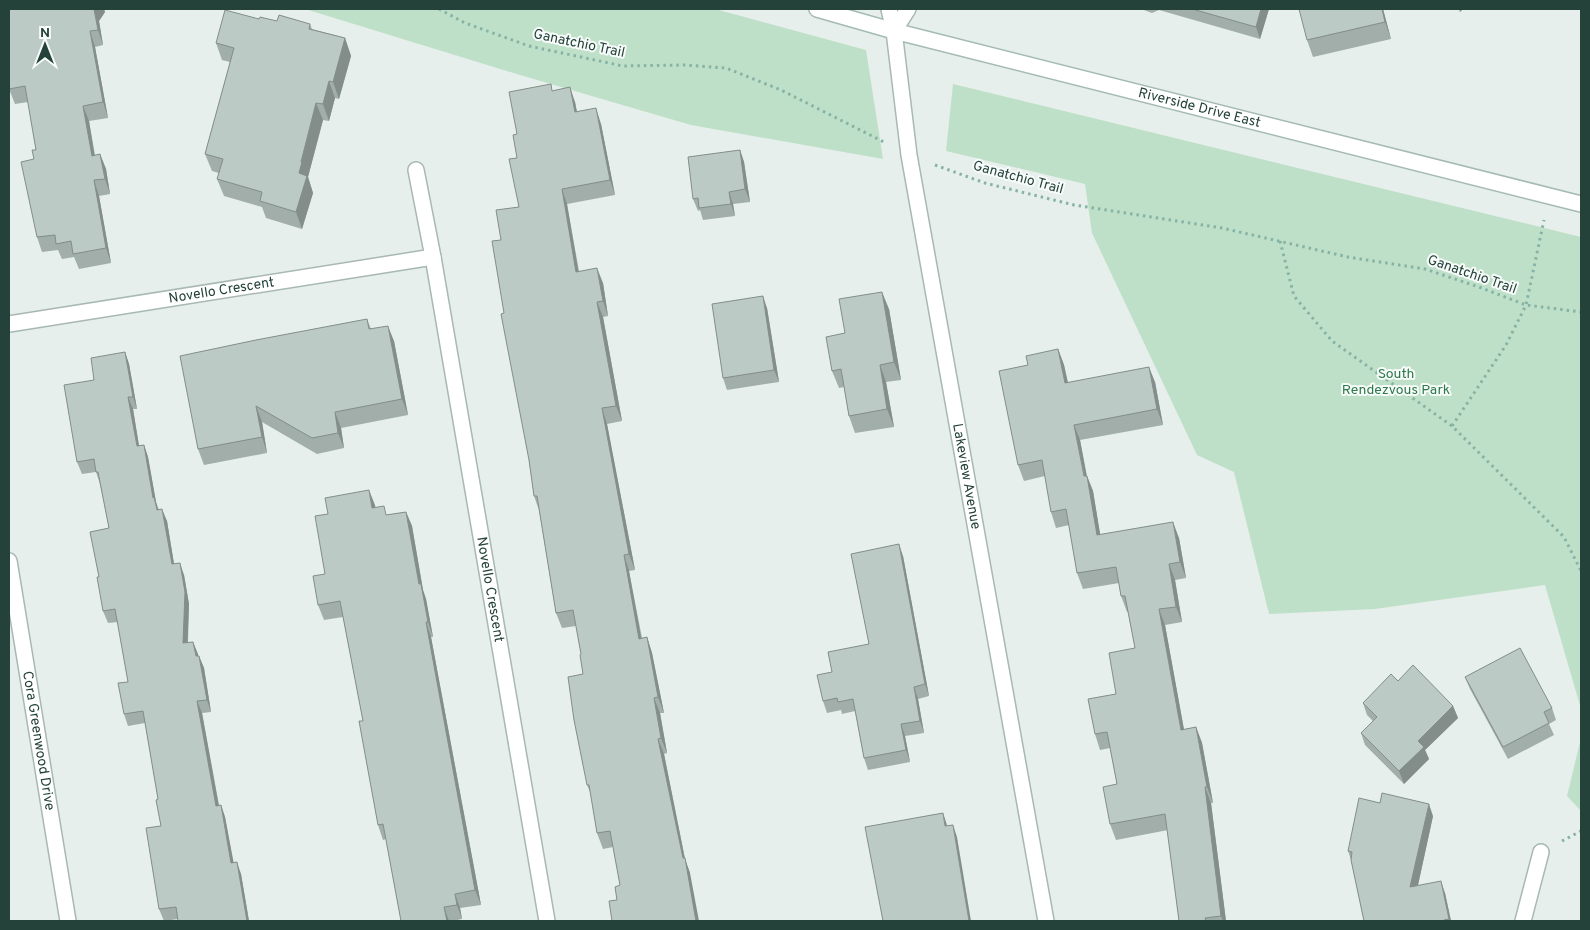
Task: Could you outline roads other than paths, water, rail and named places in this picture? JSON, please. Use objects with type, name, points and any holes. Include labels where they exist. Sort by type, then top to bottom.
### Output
[{"type":"street","name":"Riverside Drive East","points":[[817,9],[1581,204]]},
{"type":"street","name":"Lakeview Avenue","points":[[889,9],[894,30],[909,155],[1046,921]]},
{"type":"street","points":[[894,30],[908,9]]},
{"type":"street","name":"Novello Crescent","points":[[416,170],[433,257],[547,921]]},
{"type":"street","name":"Novello Crescent","points":[[9,324],[433,257]]},
{"type":"street","name":"Cora Greenwood Drive","points":[[9,562],[68,921]]},
{"type":"street","points":[[1524,921],[1541,852]]},
{"type":"park label","name":"South Rendezvous Park","points":[[1396,382]]}]
